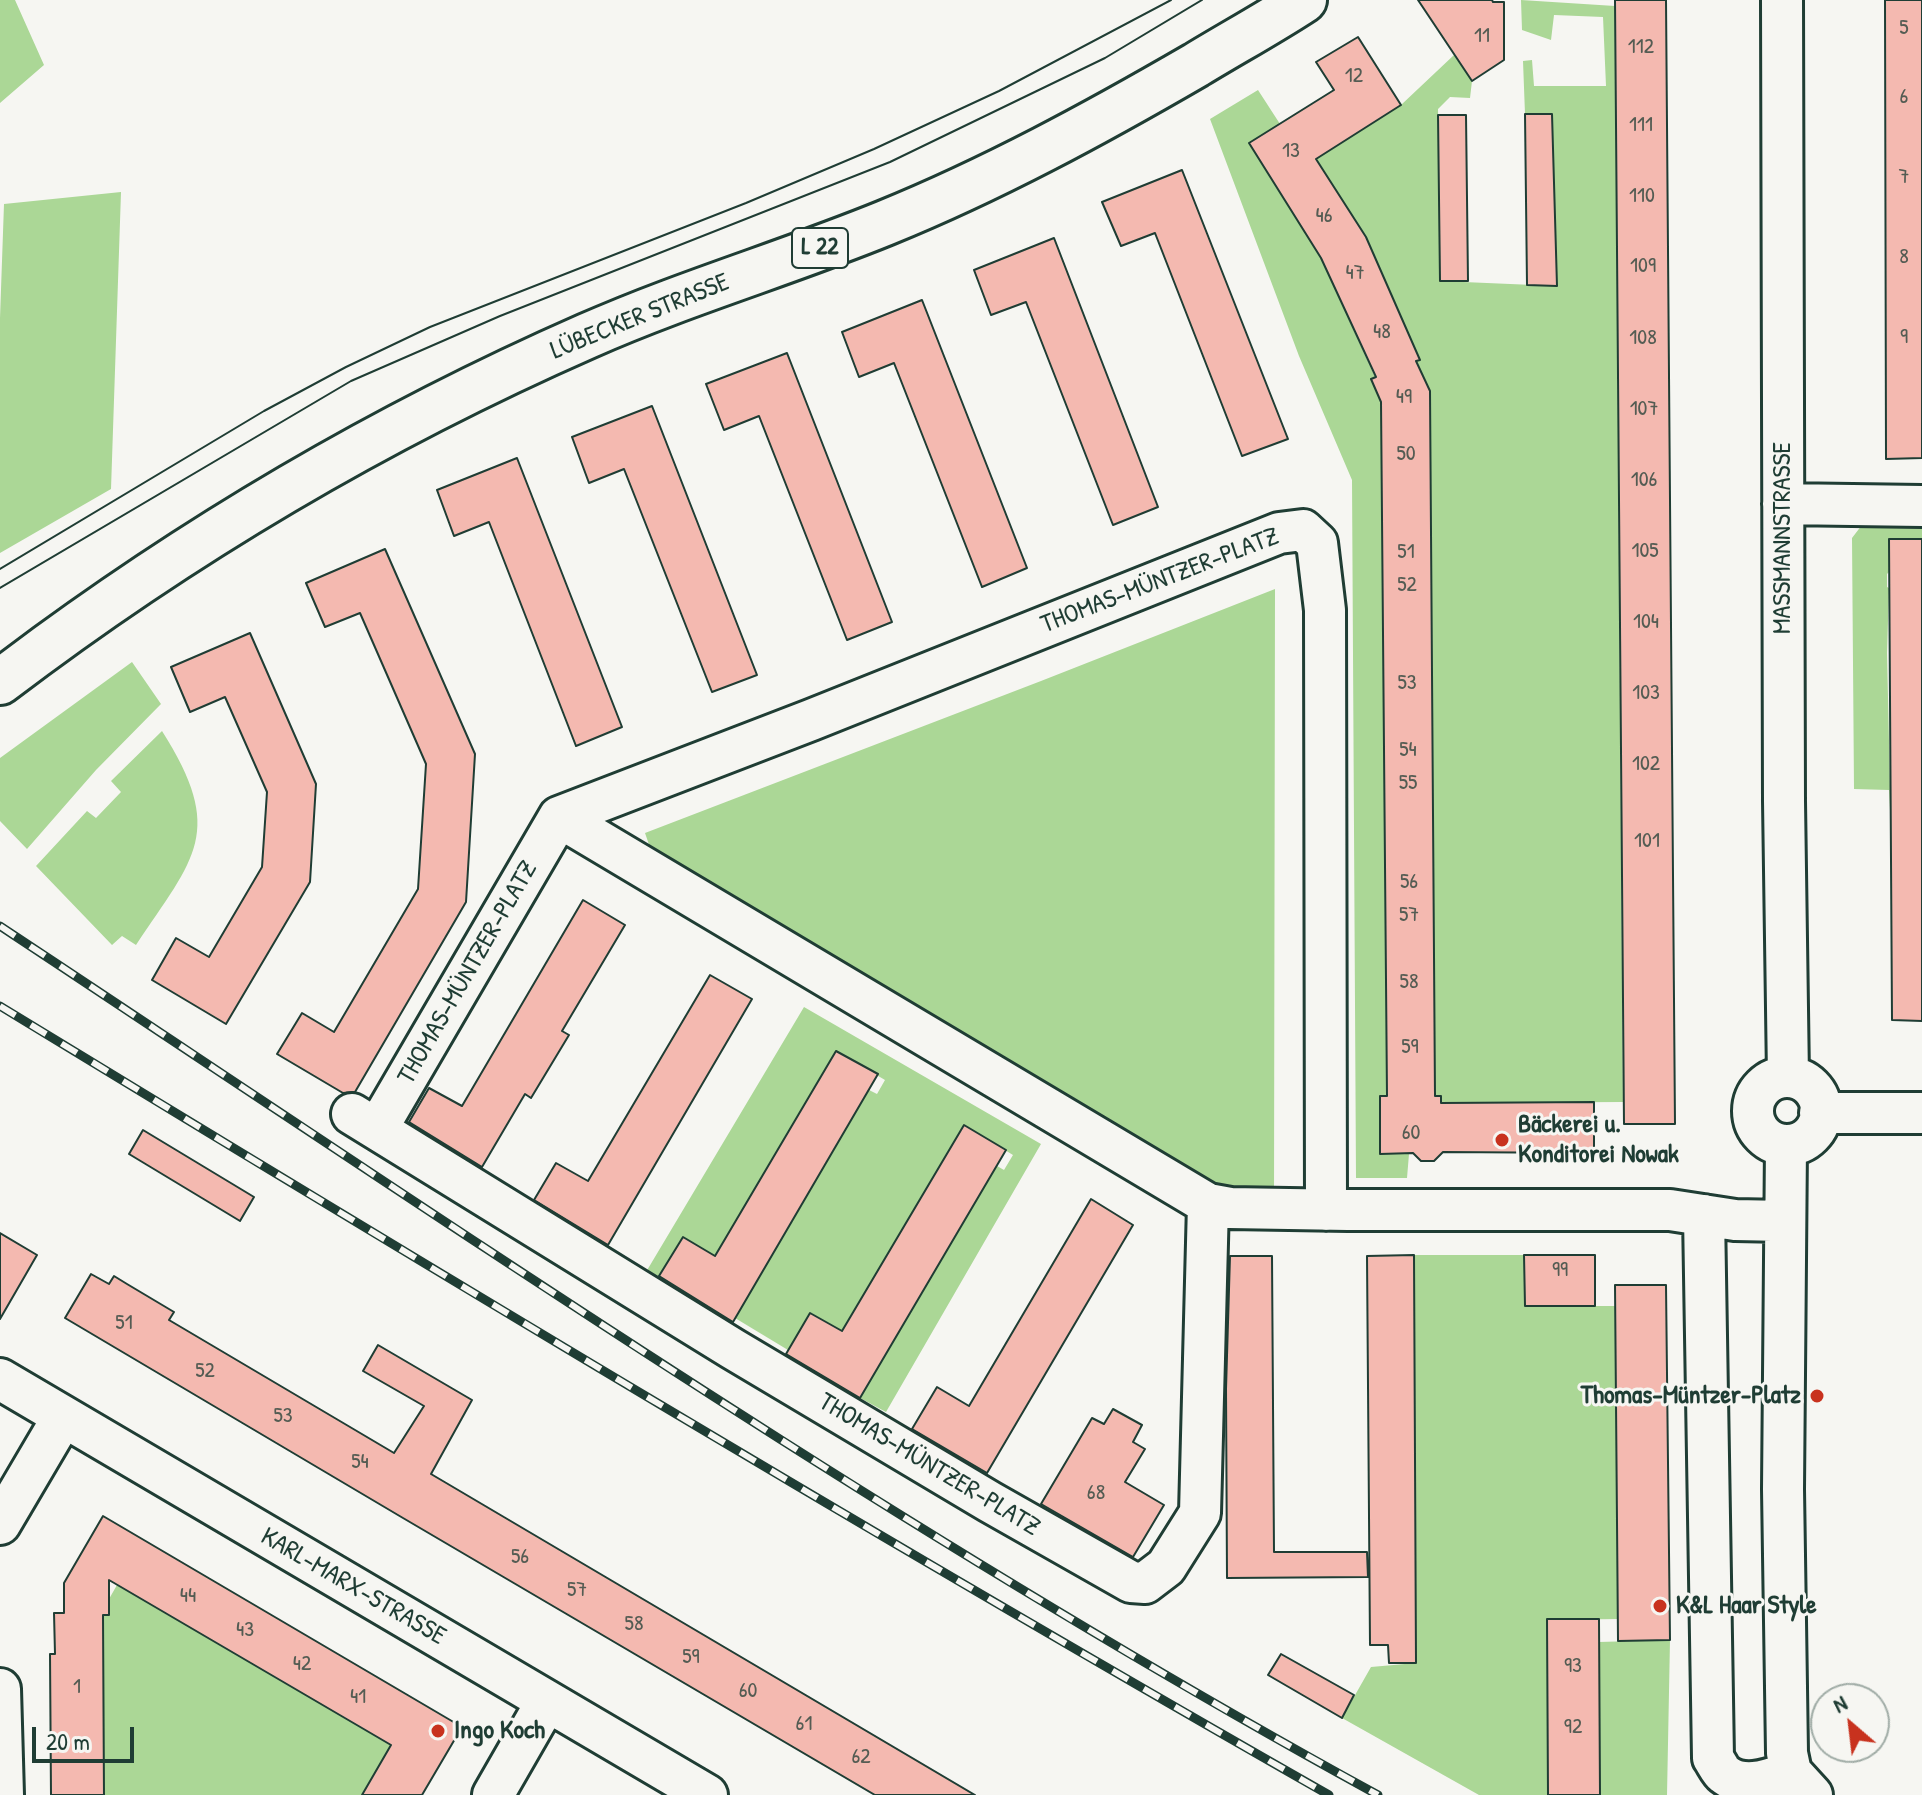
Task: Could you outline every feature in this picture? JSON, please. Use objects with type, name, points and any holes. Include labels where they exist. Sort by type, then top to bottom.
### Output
[{"type":"main road","name":"LÜBECKER STRASSE","points":[[0,682],[58,637],[233,522],[434,409],[592,333],[887,222],[1017,163],[1106,117],[1304,0]]},
{"type":"street","name":"MASSMANNSTRASSE","points":[[1782,0],[1788,1077]]},
{"type":"street","points":[[1783,504],[1922,506]]},
{"type":"street","name":"THOMAS-MÜNTZER-PLATZ","points":[[1208,1204],[1200,1513],[1166,1567],[1145,1583],[1131,1582],[733,1349],[364,1122],[559,817],[1279,533],[1303,530],[1317,543],[1325,610],[1326,1210]]},
{"type":"street","points":[[559,817],[1208,1204],[1230,1208],[1326,1210],[1670,1210],[1735,1220],[1785,1221]]},
{"type":"street","points":[[1788,1077],[1803,1080],[1814,1090],[1820,1113],[1813,1133],[1801,1142],[1786,1145],[1774,1143],[1757,1128],[1753,1104],[1765,1084],[1788,1077]]},
{"type":"street","points":[[1820,1113],[1922,1113]]},
{"type":"street","points":[[1704,1215],[1713,1758],[1724,1774],[1748,1783],[1797,1773],[1783,1489],[1786,1145]]},
{"type":"street","name":"KARL-MARX-STRASSE","points":[[0,1379],[707,1795]]},
{"type":"street","points":[[0,1524],[63,1417]]},
{"type":"street","points":[[0,1689],[3,1795]]},
{"type":"street","points":[[493,1795],[547,1701]]},
{"type":"green space","points":[[0,0],[15,0],[44,65],[0,103]]},
{"type":"green space","points":[[1521,0],[1615,6],[1623,1102],[1448,1103],[1442,1114],[1441,1096],[1435,1096],[1416,361],[1420,359],[1364,235],[1316,158],[1401,105],[1454,55],[1472,81],[1470,98],[1450,97],[1438,109],[1440,281],[1557,286],[1552,114],[1525,114],[1523,61],[1532,60],[1534,86],[1606,86],[1603,17],[1554,15],[1551,40],[1522,30]]},
{"type":"green space","points":[[1258,90],[1280,124],[1321,258],[1375,377],[1371,380],[1381,402],[1387,1096],[1380,1097],[1380,1153],[1409,1154],[1407,1178],[1356,1178],[1352,480],[1299,356],[1210,119]]},
{"type":"green space","points":[[121,192],[111,489],[0,553],[0,318],[4,204]]},
{"type":"green space","points":[[1922,519],[1922,539],[1887,574],[1891,830],[1889,790],[1854,789],[1852,538],[1865,521]]},
{"type":"green space","points":[[1275,589],[1274,1199],[1223,1200],[657,868],[645,833]]},
{"type":"green space","points":[[132,662],[161,704],[96,770],[27,849],[0,821],[0,758]]},
{"type":"green space","points":[[162,731],[182,766],[193,795],[197,820],[195,843],[174,889],[136,945],[122,936],[112,945],[36,866],[87,811],[96,818],[121,792],[111,781]]},
{"type":"green space","points":[[804,1007],[1041,1144],[886,1412],[860,1398],[997,1166],[1004,1170],[1013,1155],[964,1125],[842,1331],[811,1313],[788,1350],[735,1318],[869,1090],[877,1094],[885,1080],[836,1051],[715,1256],[683,1237],[658,1279],[646,1272]]},
{"type":"green space","points":[[1414,1255],[1524,1255],[1525,1306],[1616,1306],[1618,1619],[1547,1620],[1548,1795],[1479,1795],[1342,1718],[1371,1667],[1416,1663]]},
{"type":"green space","points":[[117,1585],[401,1751],[371,1779],[362,1795],[104,1795],[103,1654],[85,1615],[109,1599]]},
{"type":"green space","points":[[1670,1640],[1667,1795],[1600,1795],[1599,1642]]},
{"type":"building","points":[[1418,0],[1504,2],[1504,60],[1472,81]]},
{"type":"building","points":[[1615,0],[1666,0],[1675,1124],[1624,1124]]},
{"type":"building","points":[[1885,0],[1922,0],[1922,458],[1886,459]]},
{"type":"building","points":[[1358,37],[1401,105],[1316,159],[1366,237],[1420,360],[1416,361],[1430,391],[1435,1096],[1441,1096],[1441,1103],[1594,1102],[1594,1153],[1443,1152],[1434,1161],[1421,1161],[1413,1153],[1380,1154],[1380,1096],[1387,1096],[1381,402],[1371,379],[1376,377],[1321,258],[1249,143],[1334,90],[1316,62]]},
{"type":"building","points":[[1525,114],[1552,114],[1557,286],[1527,285]]},
{"type":"building","points":[[1438,115],[1466,115],[1468,281],[1440,281]]},
{"type":"building","points":[[1182,170],[1288,439],[1242,456],[1155,233],[1121,246],[1102,202]]},
{"type":"building","points":[[1054,238],[1158,507],[1113,525],[1026,302],[991,315],[974,270]]},
{"type":"building","points":[[922,300],[1027,568],[982,587],[894,363],[859,377],[842,332]]},
{"type":"building","points":[[787,353],[892,622],[847,640],[759,416],[724,430],[706,384]]},
{"type":"building","points":[[652,406],[757,675],[712,692],[624,469],[589,483],[572,437]]},
{"type":"building","points":[[517,458],[622,727],[576,746],[489,522],[454,536],[437,490]]},
{"type":"building","points":[[1889,539],[1922,539],[1922,1021],[1892,1020]]},
{"type":"building","points":[[385,549],[475,754],[466,902],[355,1092],[343,1093],[277,1054],[302,1013],[334,1032],[418,889],[426,764],[360,613],[325,627],[306,583]]},
{"type":"building","points":[[250,633],[316,784],[310,882],[226,1024],[152,980],[176,938],[209,957],[262,867],[267,792],[225,697],[190,712],[171,667]]},
{"type":"building","points":[[583,900],[625,925],[562,1031],[569,1035],[531,1098],[525,1094],[482,1167],[409,1122],[429,1088],[462,1106]]},
{"type":"building","points":[[710,975],[752,999],[608,1245],[534,1200],[556,1163],[588,1181]]},
{"type":"building","points":[[836,1051],[878,1074],[733,1322],[659,1276],[683,1237],[715,1256]]},
{"type":"building","points":[[964,1125],[1006,1150],[860,1398],[786,1354],[810,1313],[842,1331]]},
{"type":"building","points":[[143,1130],[254,1197],[240,1221],[129,1154]]},
{"type":"building","points":[[1091,1199],[1133,1225],[987,1473],[912,1429],[937,1387],[969,1406]]},
{"type":"building","points":[[0,1233],[37,1255],[0,1319]]},
{"type":"building","points":[[1414,1255],[1416,1663],[1389,1663],[1388,1645],[1370,1645],[1367,1256]]},
{"type":"building","points":[[1524,1255],[1595,1255],[1595,1306],[1525,1306]]},
{"type":"building","points":[[1230,1256],[1272,1256],[1274,1552],[1367,1552],[1368,1577],[1227,1578],[1226,1389]]},
{"type":"building","points":[[91,1274],[109,1284],[114,1276],[174,1312],[169,1320],[394,1453],[424,1406],[363,1371],[378,1345],[472,1400],[431,1474],[975,1795],[875,1795],[403,1518],[65,1318]]},
{"type":"building","points":[[1615,1285],[1666,1285],[1670,1640],[1618,1641]]},
{"type":"building","points":[[1113,1409],[1142,1425],[1133,1442],[1145,1449],[1125,1482],[1164,1505],[1133,1557],[1041,1504],[1092,1418],[1104,1424]]},
{"type":"building","points":[[103,1516],[462,1727],[422,1795],[362,1795],[391,1745],[109,1580],[109,1615],[103,1615],[104,1795],[51,1795],[50,1654],[55,1654],[54,1613],[64,1613],[64,1583]]},
{"type":"building","points":[[1547,1619],[1599,1619],[1600,1795],[1548,1795]]},
{"type":"building","points":[[1281,1654],[1354,1695],[1342,1718],[1268,1675]]},
{"type":"tram line","points":[[0,569],[264,411],[346,367],[430,327],[746,203],[874,149],[999,91],[1171,0]]},
{"type":"tram line","points":[[0,588],[351,381],[500,316],[890,162],[1105,58],[1202,0]]},
{"type":"railway","points":[[0,926],[509,1264],[852,1484],[1200,1695],[1378,1795]]},
{"type":"railway","points":[[0,1006],[662,1405],[994,1602],[1329,1795]]},
{"type":"place","name":"Bäckerei u. Konditorei Nowak","points":[[1502,1140]]},
{"type":"place","name":"Thomas-Müntzer-Platz","points":[[1817,1396]]},
{"type":"place","name":"K&L Haar Style","points":[[1660,1606]]},
{"type":"place","name":"Ingo Koch","points":[[438,1731]]}]
